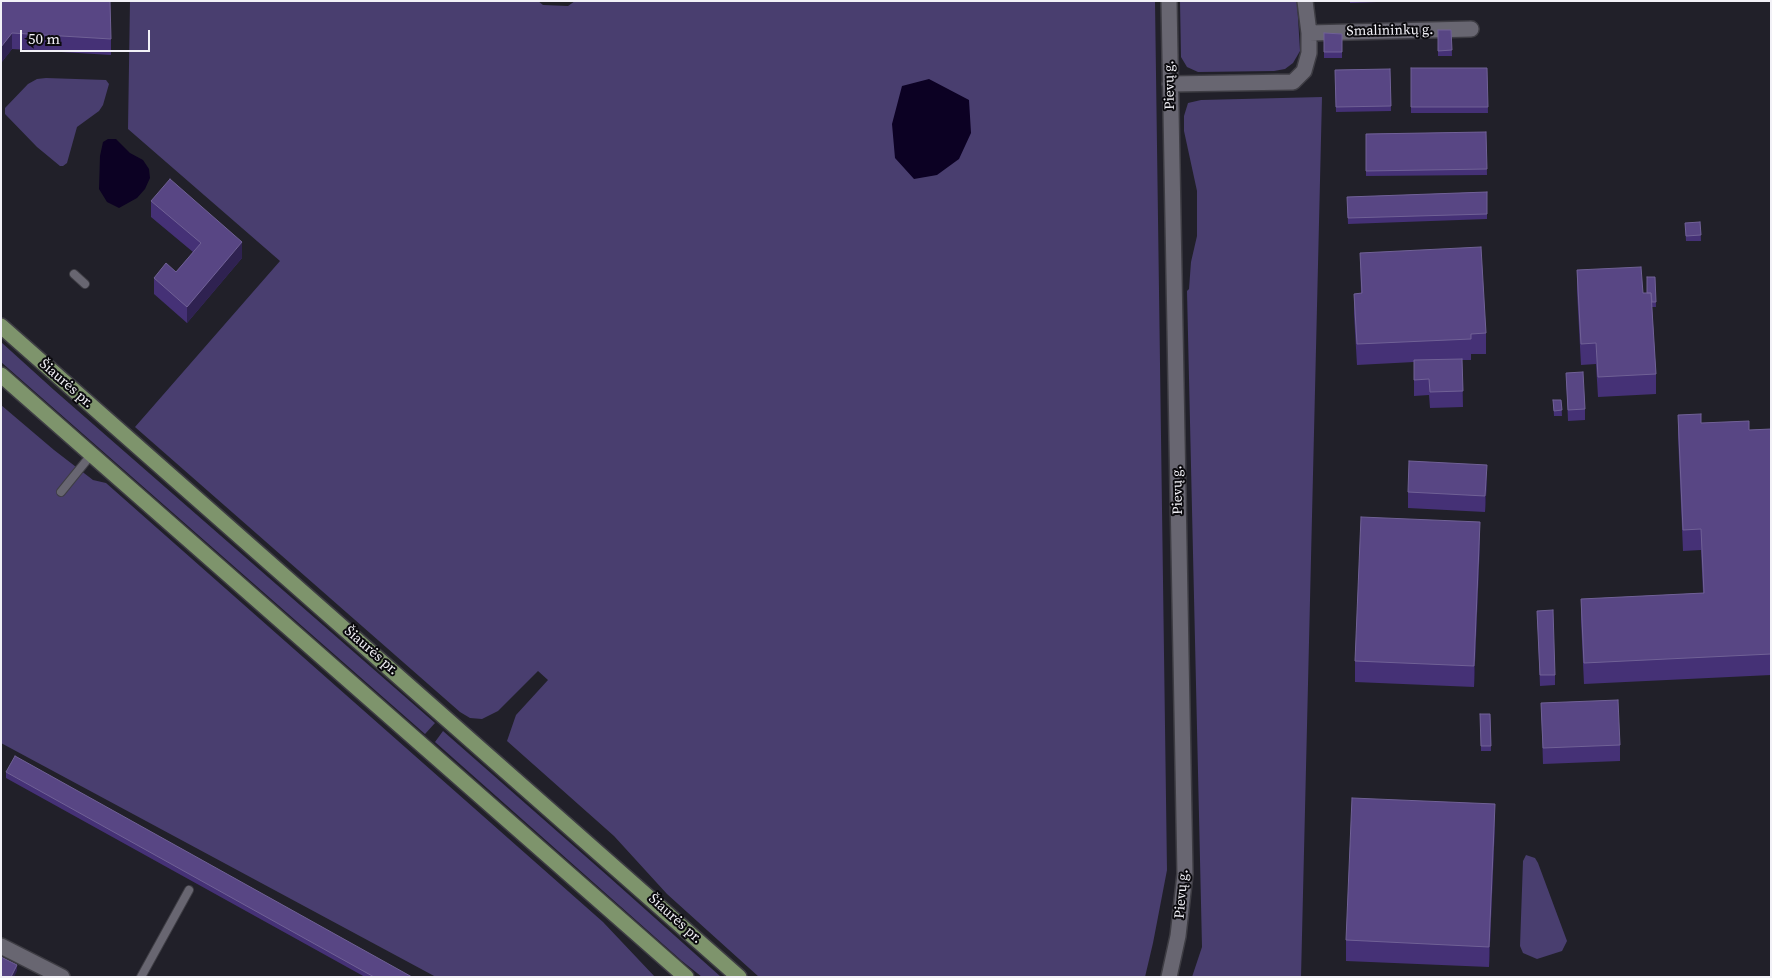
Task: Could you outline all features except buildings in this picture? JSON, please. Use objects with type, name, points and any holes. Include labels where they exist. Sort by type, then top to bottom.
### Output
[{"type":"main road","name":"Šiaurės pr.","points":[[1,326],[739,977]]},
{"type":"main road","points":[[1,375],[686,977]]},
{"type":"street","name":"Pievų g.","points":[[1169,1],[1184,874],[1178,936],[1169,977]]},
{"type":"street","points":[[1170,84],[1293,82],[1304,72],[1309,53],[1309,33],[1305,1]]},
{"type":"street","name":"Smalininkų g.","points":[[1309,33],[1471,29]]},
{"type":"street","points":[[1,946],[62,977]]},
{"type":"lane","points":[[74,274],[85,284]]},
{"type":"lane","points":[[61,492],[91,455]]},
{"type":"lane","points":[[140,977],[189,890]]},
{"type":"shaded area","points":[[130,1],[538,1],[543,5],[568,6],[575,1],[1155,1],[1167,870],[1145,977],[759,977],[667,894],[614,836],[507,741],[516,715],[548,680],[538,671],[498,711],[482,719],[470,718],[460,712],[135,427],[280,261],[128,129]]},
{"type":"shaded area","points":[[1180,1],[1297,1],[1300,51],[1293,63],[1285,69],[1274,71],[1198,72],[1187,67],[1181,57]]},
{"type":"shaded area","points":[[37,79],[106,80],[109,84],[103,105],[99,111],[77,127],[67,163],[63,166],[60,166],[37,147],[5,114],[5,108],[28,84]]},
{"type":"shaded area","points":[[929,79],[969,100],[971,133],[959,159],[937,175],[914,179],[895,158],[892,124],[902,86]]},
{"type":"shaded area","points":[[1322,97],[1301,977],[1192,977],[1202,947],[1187,291],[1189,289],[1191,262],[1197,236],[1197,191],[1184,131],[1184,116],[1188,103],[1201,100]]},
{"type":"shaded area","points":[[108,139],[116,139],[130,153],[143,160],[149,169],[150,178],[145,189],[137,198],[119,208],[107,202],[99,189],[100,156],[103,142]]},
{"type":"shaded area","points":[[1,342],[435,723],[425,734],[1,362]]},
{"type":"shaded area","points":[[1,405],[93,480],[106,483],[603,922],[655,977],[436,977],[1,743]]},
{"type":"shaded area","points":[[443,731],[721,977],[702,977],[682,961],[435,742]]},
{"type":"shaded area","points":[[1526,855],[1535,858],[1538,863],[1567,941],[1562,951],[1537,959],[1523,953],[1520,946],[1523,861]]}]
